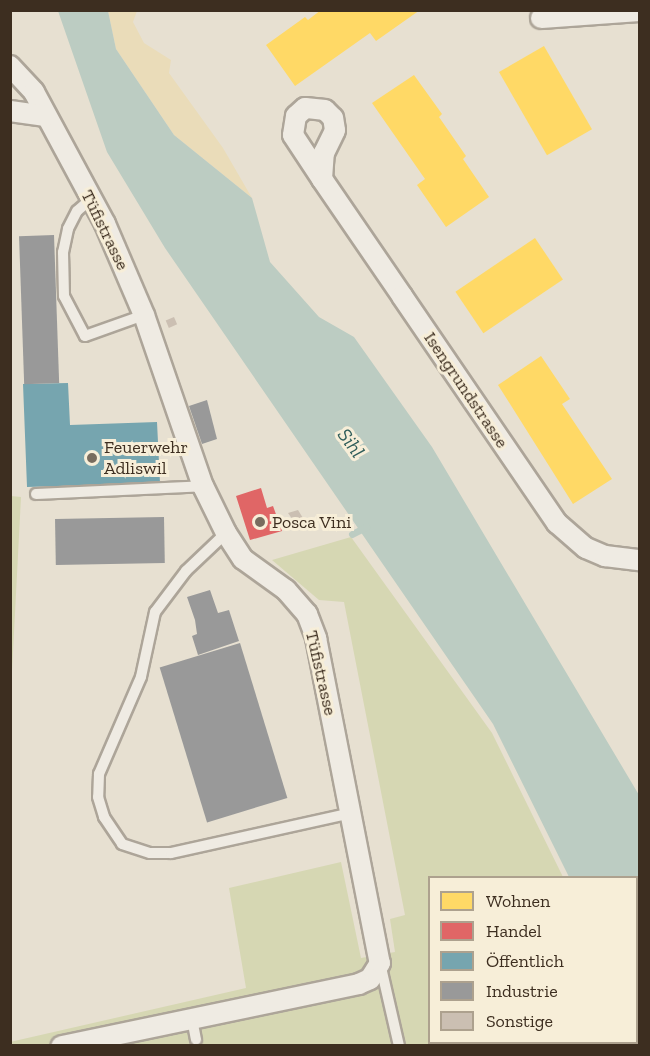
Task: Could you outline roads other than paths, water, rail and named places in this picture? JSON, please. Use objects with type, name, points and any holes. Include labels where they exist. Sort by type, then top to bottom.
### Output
[{"type":"street","points":[[541,18],[639,11]]},
{"type":"street","name":"Tüfistrasse","points":[[10,66],[23,75],[91,199],[111,221],[203,486],[226,533],[243,559],[286,590],[307,614],[316,638],[380,963]]},
{"type":"street","points":[[10,111],[46,116]]},
{"type":"street","name":"Isengrundstrasse","points":[[322,179],[557,523],[586,548],[605,556],[639,560]]},
{"type":"street","points":[[61,1046],[359,984],[370,979],[380,963]]},
{"type":"lane","points":[[91,199],[77,211],[68,229],[63,252],[64,296],[85,336],[144,315]]},
{"type":"lane","points":[[36,494],[203,486]]},
{"type":"lane","points":[[226,533],[186,571],[155,612],[135,694],[99,774],[98,797],[104,817],[122,844],[150,853],[171,853],[351,813]]},
{"type":"lane","points":[[380,963],[399,1046]]},
{"type":"lane","points":[[192,1019],[196,1040]]},
{"type":"water","name":"Sihl","points":[[58,11],[108,11],[116,49],[174,135],[252,198],[270,262],[319,317],[354,337],[432,447],[639,795],[639,1020],[638,876],[569,876],[493,724],[165,248],[107,152]]},
{"type":"waterway","points":[[352,534],[366,527]]},
{"type":"place","name":"Feuerwehr Adliswil","points":[[92,458]]},
{"type":"place","name":"Posca Vini","points":[[260,522]]}]
